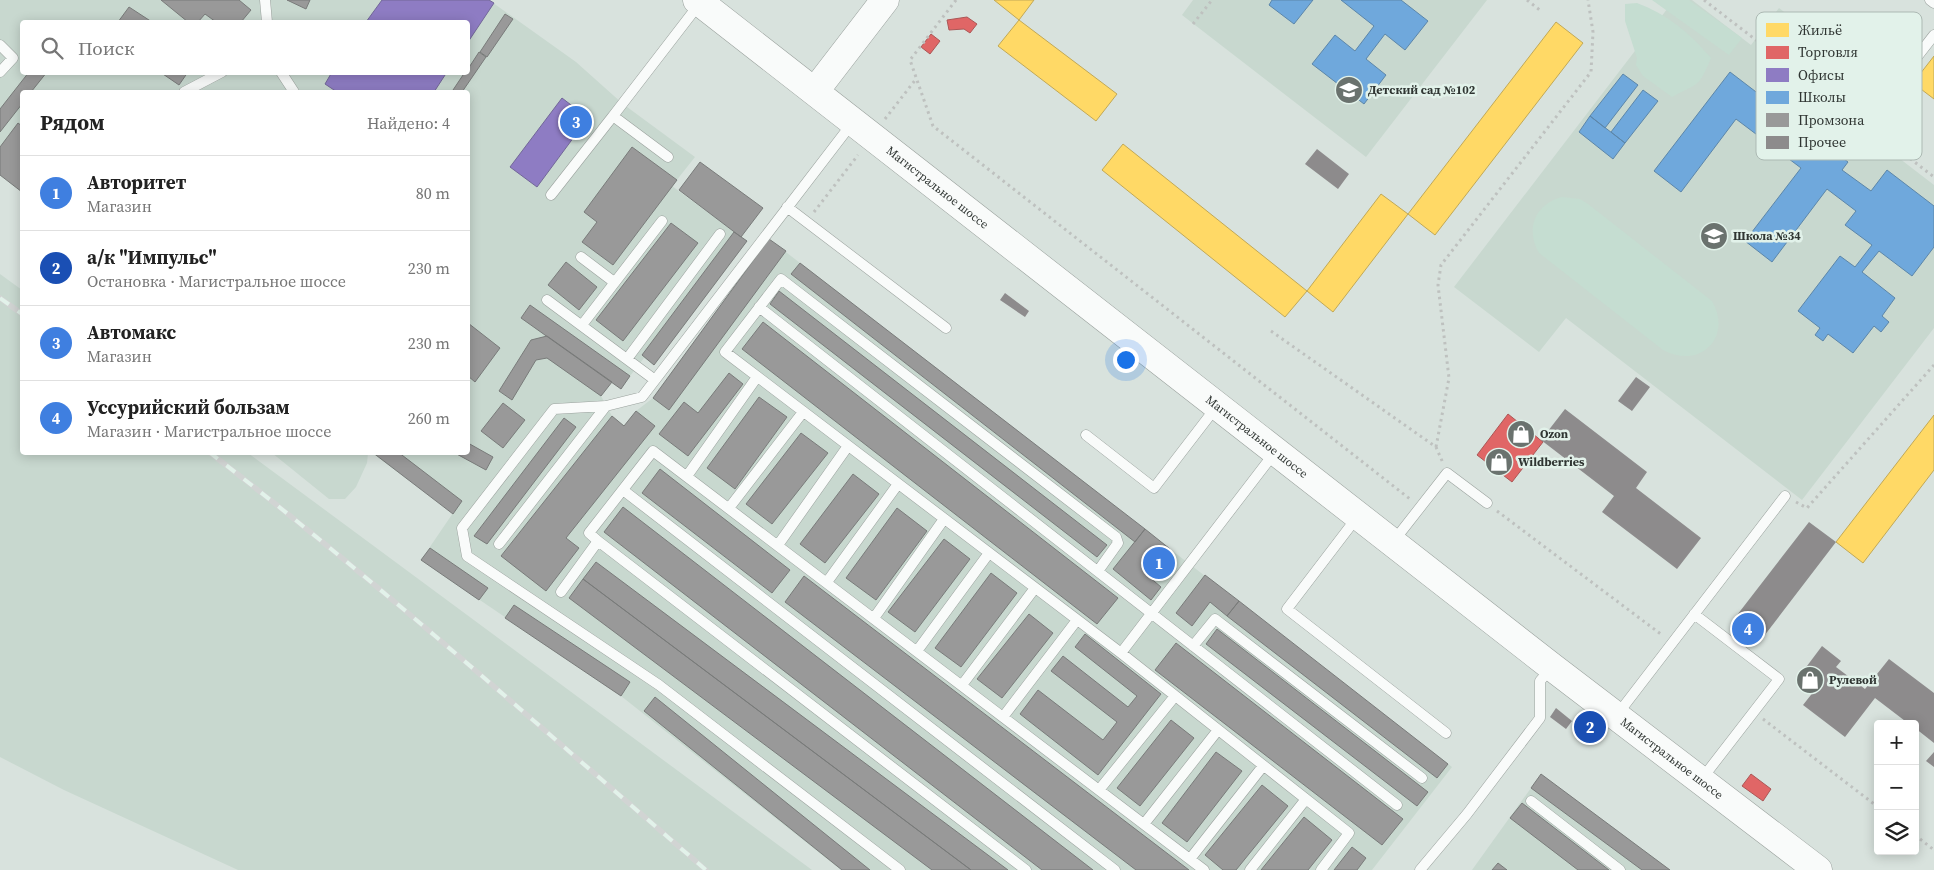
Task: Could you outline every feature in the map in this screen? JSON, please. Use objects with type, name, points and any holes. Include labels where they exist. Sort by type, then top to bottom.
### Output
[{"type":"main road","points":[[815,91],[885,0]]},
{"type":"main road","name":"Магистральное шоссе","points":[[699,1],[1358,516],[1818,870]]},
{"type":"lane","points":[[265,0],[267,20]]},
{"type":"lane","points":[[1930,0],[1934,3]]},
{"type":"lane","points":[[551,195],[699,1]]},
{"type":"lane","points":[[1922,50],[1934,35]]},
{"type":"lane","points":[[0,45],[13,58],[0,72]]},
{"type":"lane","points":[[188,90],[216,75]]},
{"type":"lane","points":[[282,75],[293,90]]},
{"type":"lane","points":[[613,116],[668,157]]},
{"type":"lane","points":[[854,121],[642,397],[606,406],[554,409],[462,528],[467,556],[659,685],[900,870]]},
{"type":"lane","points":[[787,207],[946,328]]},
{"type":"lane","points":[[582,325],[662,221]]},
{"type":"lane","points":[[627,359],[720,234]]},
{"type":"lane","points":[[581,256],[614,282]]},
{"type":"lane","points":[[1098,571],[1118,543],[1116,537],[781,279],[724,352],[1120,653],[1349,833],[1321,870]]},
{"type":"lane","points":[[547,300],[655,380]]},
{"type":"lane","points":[[759,307],[1397,805]]},
{"type":"lane","points":[[687,476],[757,377]]},
{"type":"lane","points":[[1086,435],[1154,488],[1217,405]]},
{"type":"lane","points":[[499,544],[606,406]]},
{"type":"lane","points":[[729,508],[803,412]]},
{"type":"lane","points":[[778,545],[848,446]]},
{"type":"lane","points":[[1026,870],[590,533],[653,451],[1204,870]]},
{"type":"lane","points":[[1120,653],[1276,451]]},
{"type":"lane","points":[[1393,542],[1447,473],[1487,503]]},
{"type":"lane","points":[[827,582],[898,484]]},
{"type":"lane","points":[[623,490],[1115,870]]},
{"type":"lane","points":[[1616,716],[1785,496]]},
{"type":"lane","points":[[1358,516],[1287,609],[1446,733]]},
{"type":"lane","points":[[874,618],[944,519]]},
{"type":"lane","points":[[561,592],[598,541]]},
{"type":"lane","points":[[917,651],[989,553]]},
{"type":"lane","points":[[962,686],[1035,588]]},
{"type":"lane","points":[[1694,614],[1779,679],[1701,781]]},
{"type":"lane","points":[[1193,646],[1215,619],[1422,778]]},
{"type":"lane","points":[[1003,717],[1077,620]]},
{"type":"lane","points":[[1420,870],[1467,814],[1540,718],[1540,681],[1552,666]]},
{"type":"lane","points":[[1099,790],[1175,696]]},
{"type":"lane","points":[[1144,824],[1218,730]]},
{"type":"lane","points":[[1190,859],[1263,766]]},
{"type":"lane","points":[[1250,870],[1306,799]]},
{"type":"lane","points":[[1531,801],[1620,870]]},
{"type":"path","points":[[956,0],[910,60],[933,126],[1420,507]]},
{"type":"path","points":[[1193,24],[1212,0]]},
{"type":"path","points":[[1527,0],[1541,11]]},
{"type":"path","points":[[1436,447],[1449,378],[1438,285],[1442,265],[1591,72],[1594,32],[1588,0]]},
{"type":"path","points":[[1704,0],[1756,40]]},
{"type":"path","points":[[883,122],[916,79]]},
{"type":"path","points":[[806,222],[858,155]]},
{"type":"path","points":[[1913,160],[1934,176]]},
{"type":"path","points":[[1271,331],[1436,447],[1447,473]]},
{"type":"path","points":[[1785,496],[1807,508],[1934,365]]},
{"type":"path","points":[[1487,503],[1672,643]]},
{"type":"path","points":[[1754,712],[1874,803]]},
{"type":"path","points":[[1919,838],[1934,850]]},
{"type":"shaded area","points":[[0,0],[489,0],[576,62],[623,104],[695,157],[672,186],[747,241],[654,365],[644,358],[630,376],[612,382],[601,396],[612,416],[624,426],[636,411],[653,398],[769,239],[1452,767],[1372,870],[841,870],[621,696],[421,560],[453,513],[375,455],[470,455],[470,90],[20,90],[20,190],[0,175]]},
{"type":"shaded area","name":"Детский сад №102","points":[[1193,0],[1487,0],[1366,157],[1182,15]]},
{"type":"shaded area","name":"Школа №34","points":[[1674,0],[1692,0],[1751,45],[1756,38],[1756,160],[1902,160],[1934,185],[1934,328],[1802,500],[1566,318],[1539,352],[1454,287]]},
{"type":"shaded area","name":"Школа №34","points":[[1779,8],[1784,12],[1776,12]]},
{"type":"shaded area","points":[[0,274],[20,289],[20,455],[251,455],[812,870],[238,870],[64,790],[0,757]]},
{"type":"shaded area","points":[[274,455],[368,455],[367,463],[356,487],[345,499],[329,499]]},
{"type":"shaded area","points":[[1541,774],[1670,870],[1472,870]]},
{"type":"green space","points":[[1652,0],[1689,0],[1742,38],[1729,55]]},
{"type":"green space","points":[[1637,3],[1648,7],[1677,25],[1695,40],[1711,58],[1697,84],[1672,97],[1643,76],[1636,65],[1637,58],[1625,21],[1625,4]]},
{"type":"green space","points":[[1562,197],[1580,199],[1588,204],[1712,301],[1717,314],[1718,327],[1715,338],[1709,347],[1700,353],[1689,356],[1677,355],[1663,350],[1539,253],[1533,235],[1535,219],[1545,205]]},
{"type":"building: Жильё","points":[[994,0],[1034,0],[1019,20]]},
{"type":"building: Жильё","points":[[1019,20],[1117,94],[1096,121],[998,46]]},
{"type":"building: Жильё","points":[[1556,22],[1583,43],[1435,235],[1408,214]]},
{"type":"building: Жильё","points":[[1934,56],[1934,99],[1922,90],[1922,71]]},
{"type":"building: Жильё","points":[[1123,144],[1307,291],[1285,317],[1102,170]]},
{"type":"building: Жильё","points":[[1381,194],[1408,214],[1333,312],[1307,291]]},
{"type":"building: Жильё","points":[[1934,415],[1934,470],[1863,563],[1836,542]]},
{"type":"building: Торговля","points":[[967,17],[977,24],[970,33],[964,29],[949,30],[947,20]]},
{"type":"building: Торговля","points":[[931,34],[940,41],[930,54],[921,47]]},
{"type":"building: Торговля","points":[[1508,414],[1543,442],[1512,482],[1477,455]]},
{"type":"building: Торговля","points":[[1751,774],[1771,789],[1763,801],[1742,786]]},
{"type":"building: Офисы","points":[[382,0],[489,0],[494,3],[470,39],[470,20],[367,20]]},
{"type":"building: Офисы","points":[[330,75],[445,75],[435,90],[334,90],[325,84]]},
{"type":"building: Офисы","points":[[562,98],[588,118],[537,187],[510,167]]},
{"type":"building: Школы","points":[[1272,0],[1313,0],[1294,24],[1269,5]]},
{"type":"building: Школы","points":[[1341,0],[1401,0],[1428,21],[1405,50],[1385,34],[1366,59],[1386,75],[1364,104],[1312,64],[1335,35],[1355,51],[1374,26]]},
{"type":"building: Школы","points":[[1730,72],[1756,92],[1756,134],[1736,119],[1681,192],[1654,171]]},
{"type":"building: Школы","points":[[1623,74],[1638,85],[1605,128],[1590,116]]},
{"type":"building: Школы","points":[[1643,90],[1658,101],[1625,143],[1611,132]]},
{"type":"building: Школы","points":[[1590,116],[1625,143],[1613,159],[1579,132]]},
{"type":"building: Школы","points":[[1790,160],[1845,160],[1848,162],[1842,170],[1871,191],[1887,170],[1934,206],[1934,247],[1912,276],[1879,251],[1862,272],[1895,298],[1882,316],[1889,322],[1881,332],[1874,326],[1853,353],[1828,334],[1823,341],[1815,335],[1820,328],[1798,311],[1840,256],[1855,267],[1872,245],[1845,225],[1856,211],[1827,189],[1772,262],[1745,241],[1801,168]]},
{"type":"building: Промзона","points":[[161,0],[239,0],[251,10],[243,20],[213,20],[205,14],[200,20],[186,20]]},
{"type":"building: Промзона","points":[[287,0],[310,0],[306,9]]},
{"type":"building: Промзона","points":[[129,7],[149,20],[119,20]]},
{"type":"building: Промзона","points":[[505,14],[513,19],[487,57],[480,52]]},
{"type":"building: Промзона","points":[[479,52],[486,57],[463,90],[453,90],[463,75],[470,75],[470,66]]},
{"type":"building: Промзона","points":[[27,75],[45,75],[33,90],[20,90],[20,107],[0,132],[0,109]]},
{"type":"building: Промзона","points":[[164,75],[186,75],[179,85]]},
{"type":"building: Промзона","points":[[18,123],[20,124],[20,190],[0,175],[0,147]]},
{"type":"building: Промзона","points":[[632,147],[677,180],[613,265],[582,242],[597,222],[584,212]]},
{"type":"building: Промзона","points":[[700,162],[763,208],[741,237],[679,190]]},
{"type":"building: Промзона","points":[[671,223],[698,243],[623,341],[596,320]]},
{"type":"building: Промзона","points":[[734,232],[747,241],[654,365],[642,355]]},
{"type":"building: Промзона","points":[[769,239],[786,251],[669,410],[653,398]]},
{"type":"building: Промзона","points":[[566,262],[597,287],[579,310],[548,285]]},
{"type":"building: Промзона","points":[[800,263],[1145,529],[1135,542],[791,274]]},
{"type":"building: Промзона","points":[[779,291],[1107,545],[1097,557],[770,304]]},
{"type":"building: Промзона","points":[[530,305],[630,376],[621,389],[521,318]]},
{"type":"building: Промзона","points":[[763,322],[1118,598],[1097,624],[742,349]]},
{"type":"building: Промзона","points":[[470,325],[500,348],[475,382],[470,378]]},
{"type":"building: Промзона","points":[[547,336],[612,382],[601,396],[547,358],[536,360],[512,400],[499,391],[531,340]]},
{"type":"building: Промзона","points":[[729,373],[743,384],[688,456],[659,434],[684,402],[698,413]]},
{"type":"building: Промзона","points":[[759,397],[787,417],[735,489],[707,468]]},
{"type":"building: Промзона","points":[[503,403],[525,420],[503,448],[481,431]]},
{"type":"building: Промзона","points":[[636,411],[655,426],[566,538],[579,548],[546,591],[501,556],[612,416],[624,426]]},
{"type":"building: Промзона","points":[[564,418],[576,427],[487,544],[474,536]]},
{"type":"building: Промзона","points":[[801,433],[828,453],[772,524],[746,504]]},
{"type":"building: Промзона","points":[[470,444],[493,457],[486,470],[458,455],[470,455]]},
{"type":"building: Промзона","points":[[376,455],[402,455],[462,501],[453,514]]},
{"type":"building: Промзона","points":[[660,469],[790,570],[772,593],[642,493]]},
{"type":"building: Промзона","points":[[853,474],[879,494],[825,563],[800,544]]},
{"type":"building: Промзона","points":[[623,507],[1093,870],[1042,870],[604,532]]},
{"type":"building: Промзона","points":[[897,508],[927,531],[876,600],[846,578]]},
{"type":"building: Промзона","points":[[1145,529],[1170,549],[1148,576],[1161,587],[1151,600],[1113,569]]},
{"type":"building: Промзона","points":[[944,539],[970,559],[915,632],[888,612]]},
{"type":"building: Промзона","points":[[430,548],[488,588],[479,600],[421,560]]},
{"type":"building: Промзона","points":[[596,562],[1008,870],[971,870],[583,579]]},
{"type":"building: Промзона","points":[[991,573],[1017,593],[961,667],[935,648]]},
{"type":"building: Промзона","points":[[1205,575],[1239,601],[1227,616],[1210,602],[1192,626],[1176,613]]},
{"type":"building: Промзона","points":[[804,576],[1189,870],[1136,870],[785,602]]},
{"type":"building: Промзона","points":[[583,579],[971,870],[932,870],[569,598]]},
{"type":"building: Промзона","points":[[1239,601],[1448,764],[1437,778],[1227,616]]},
{"type":"building: Промзона","points":[[514,605],[630,682],[621,696],[505,618]]},
{"type":"building: Промзона","points":[[1029,614],[1053,633],[1002,698],[977,679]]},
{"type":"building: Промзона","points":[[1217,629],[1428,792],[1417,806],[1206,644]]},
{"type":"building: Промзона","points":[[1085,634],[1161,694],[1098,775],[1020,714],[1038,690],[1103,740],[1117,722],[1051,671],[1063,656],[1128,707],[1137,696],[1075,647]]},
{"type":"building: Промзона","points":[[1176,643],[1403,819],[1382,845],[1155,670]]},
{"type":"building: Промзона","points":[[655,697],[870,870],[842,870],[644,711]]},
{"type":"building: Промзона","points":[[1171,720],[1194,738],[1140,806],[1117,788]]},
{"type":"building: Промзона","points":[[1216,752],[1242,771],[1187,842],[1162,823]]},
{"type":"building: Промзона","points":[[1541,774],[1670,870],[1642,870],[1531,788]]},
{"type":"building: Промзона","points":[[1262,785],[1288,806],[1236,870],[1223,870],[1205,855]]},
{"type":"building: Промзона","points":[[1522,803],[1609,870],[1578,870],[1510,818]]},
{"type":"building: Промзона","points":[[1304,817],[1332,840],[1308,870],[1261,870]]},
{"type":"building: Промзона","points":[[1352,847],[1366,858],[1357,870],[1334,870]]},
{"type":"building: Промзона","points":[[1498,863],[1507,870],[1492,870]]},
{"type":"building: Прочее","points":[[1317,149],[1349,174],[1338,189],[1305,164]]},
{"type":"building: Прочее","points":[[1005,293],[1029,311],[1025,317],[1000,300]]},
{"type":"building: Прочее","points":[[1636,377],[1650,387],[1632,411],[1618,401]]},
{"type":"building: Прочее","points":[[1565,409],[1647,472],[1636,488],[1701,538],[1677,569],[1602,512],[1614,496],[1541,440]]},
{"type":"building: Прочее","points":[[1809,522],[1836,542],[1761,640],[1734,619]]},
{"type":"building: Прочее","points":[[1822,646],[1841,661],[1836,667],[1865,689],[1889,659],[1934,693],[1934,743],[1919,731],[1919,720],[1904,720],[1875,698],[1845,737],[1803,705],[1818,686],[1801,674]]},
{"type":"building: Прочее","points":[[1556,708],[1572,721],[1566,729],[1550,717]]},
{"type":"building: Прочее","points":[[1934,752],[1934,767],[1926,761]]},
{"type":"railway","points":[[0,298],[20,313]]},
{"type":"railway","points":[[213,455],[399,605],[706,870]]},
{"type":"place","name":"Детский сад №102","points":[[1349,90]]},
{"type":"place","name":"Автомакс","points":[[576,122]]},
{"type":"place","name":"Школа №34","points":[[1714,236]]},
{"type":"place","name":"Ozon","points":[[1521,434]]},
{"type":"place","name":"Wildberries","points":[[1499,462]]},
{"type":"place","name":"Авторитет","points":[[1159,563]]},
{"type":"place","name":"Уссурийский бользам","points":[[1748,629]]},
{"type":"place","name":"Рулевой","points":[[1810,680]]},
{"type":"place","name":"а/к \"Импульс\"","points":[[1590,727]]}]
